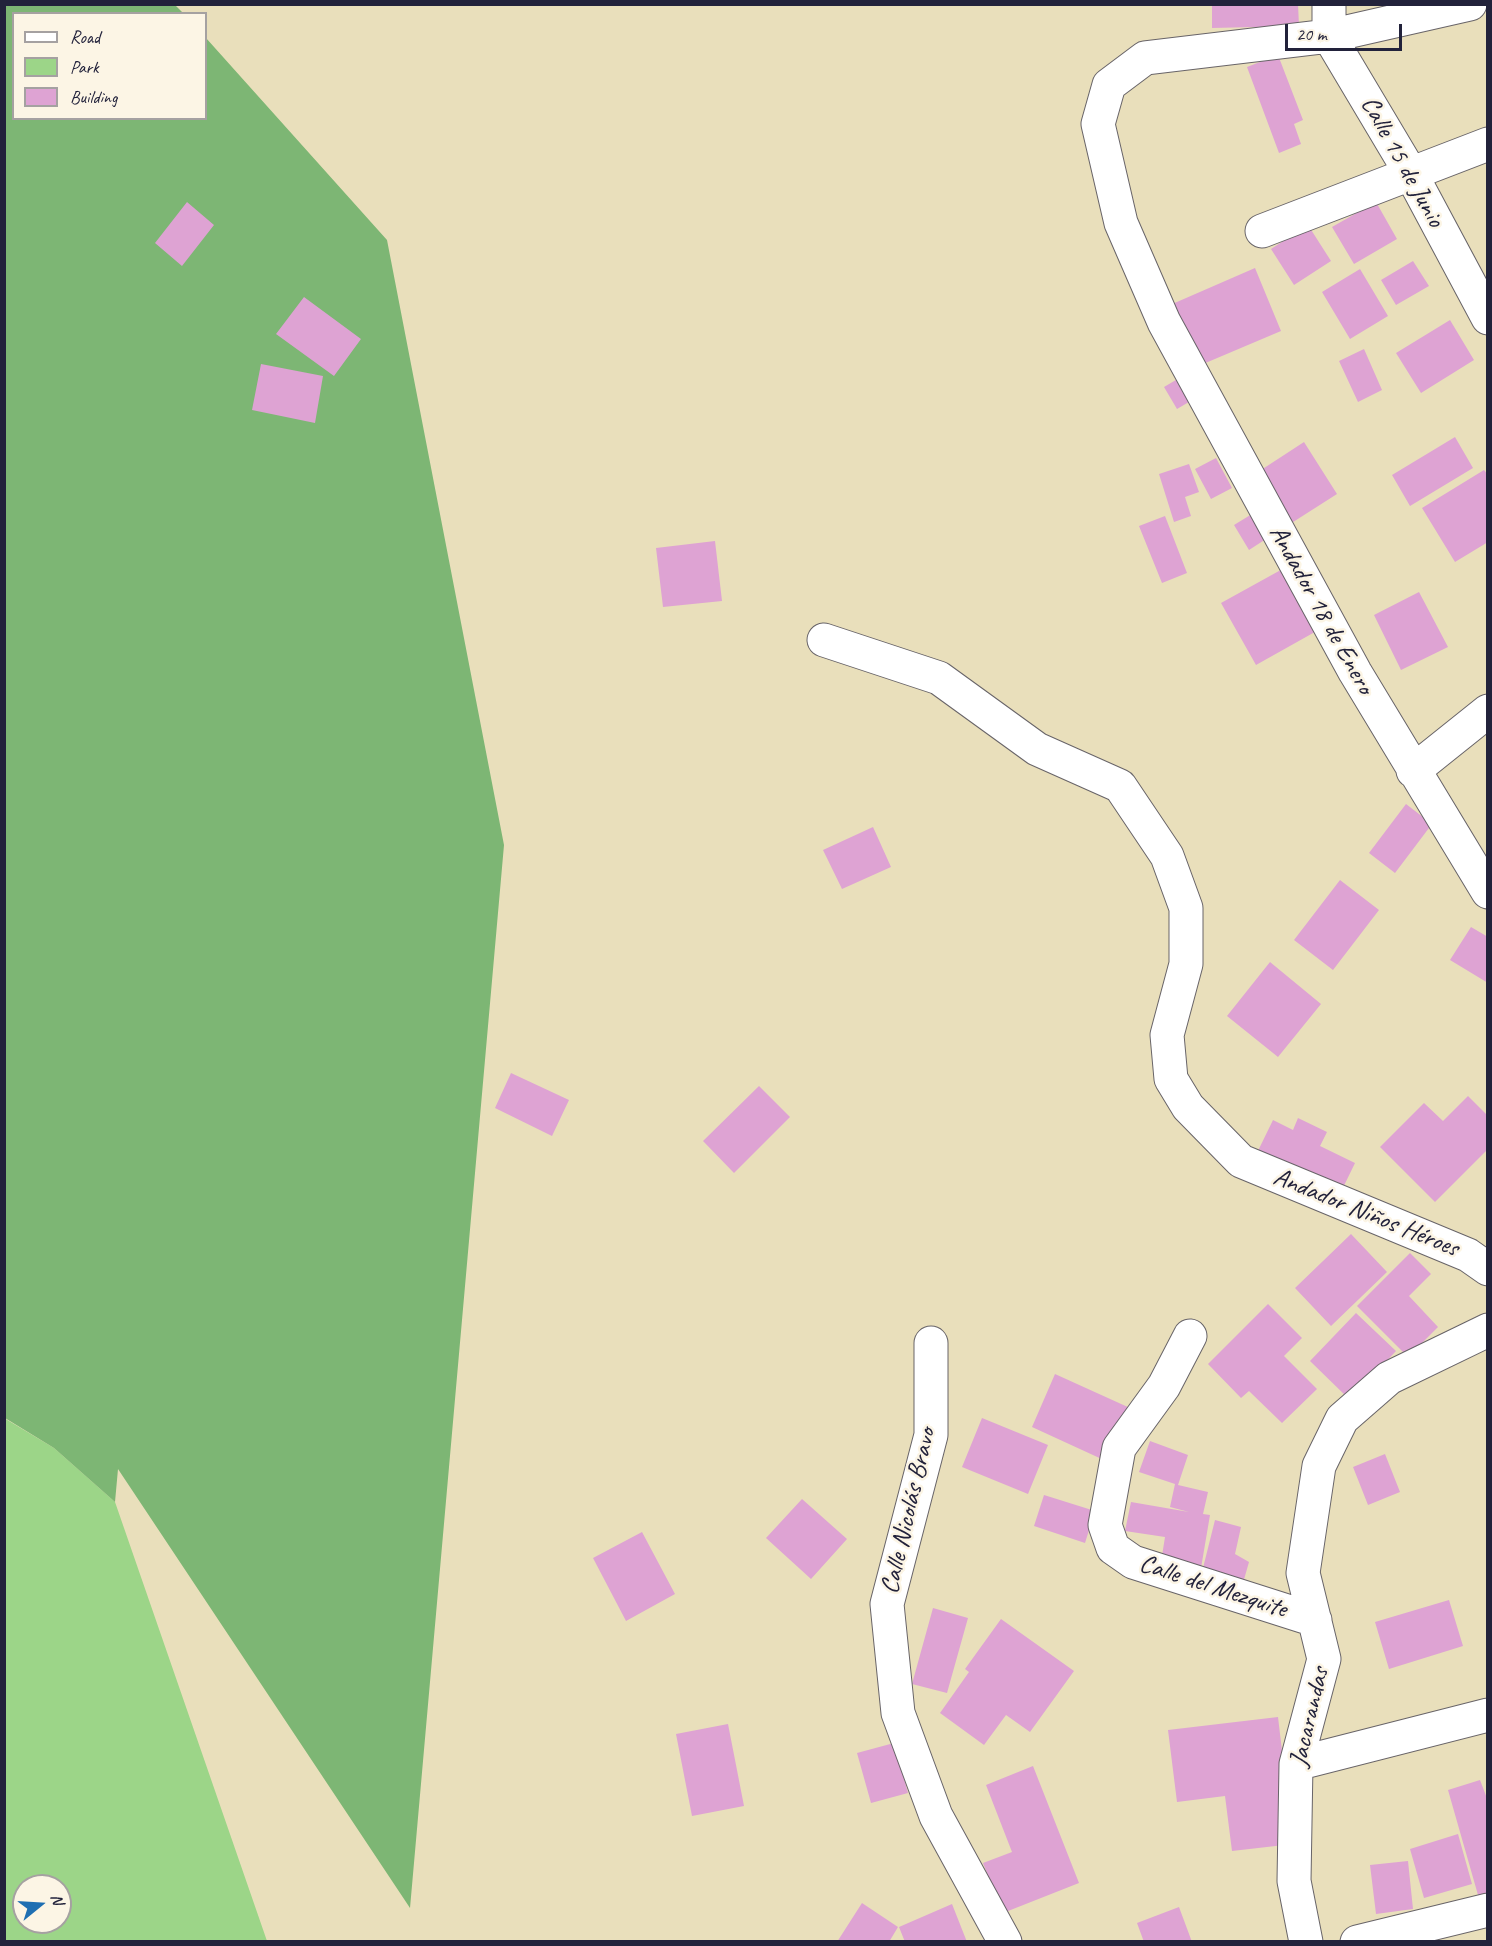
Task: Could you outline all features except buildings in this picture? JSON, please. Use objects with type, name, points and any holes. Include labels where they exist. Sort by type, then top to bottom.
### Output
[{"type":"street","name":"Andador 18 de Enero","points":[[1470,4],[1329,20],[1145,58],[1109,85],[1098,124],[1121,222],[1164,322],[1355,672],[1488,892]]},
{"type":"street","name":"Calle 15 de Junio","points":[[1329,20],[1488,318]]},
{"type":"street","points":[[1262,231],[1410,172],[1488,144]]},
{"type":"street","name":"Andador Niños Héroes","points":[[824,640],[939,678],[1037,749],[1119,786],[1167,856],[1186,908],[1186,964],[1167,1035],[1171,1079],[1188,1107],[1241,1161],[1468,1255],[1488,1269]]},
{"type":"street","points":[[1413,771],[1488,711]]},
{"type":"street","name":"Jacarandas","points":[[1306,1941],[1294,1881],[1296,1764],[1324,1659],[1303,1574],[1319,1466],[1342,1419],[1389,1378],[1488,1330]]},
{"type":"street","name":"Calle del Mezquite","points":[[1190,1336],[1164,1386],[1119,1448],[1105,1525],[1113,1548],[1133,1562],[1315,1620]]},
{"type":"street","name":"Calle Nicolás Bravo","points":[[932,1343],[931,1435],[887,1604],[898,1713],[936,1816],[1005,1941]]},
{"type":"street","points":[[1296,1764],[1488,1715]]},
{"type":"street","points":[[1357,1941],[1488,1910]]},
{"type":"green space","points":[[4,5],[175,5],[182,12],[12,12],[12,120],[207,120],[207,39],[387,240],[504,845],[410,1908],[118,1469],[115,1502],[54,1448],[5,1418]]},
{"type":"green space","points":[[4,1418],[54,1448],[115,1502],[267,1941],[5,1941]]}]
